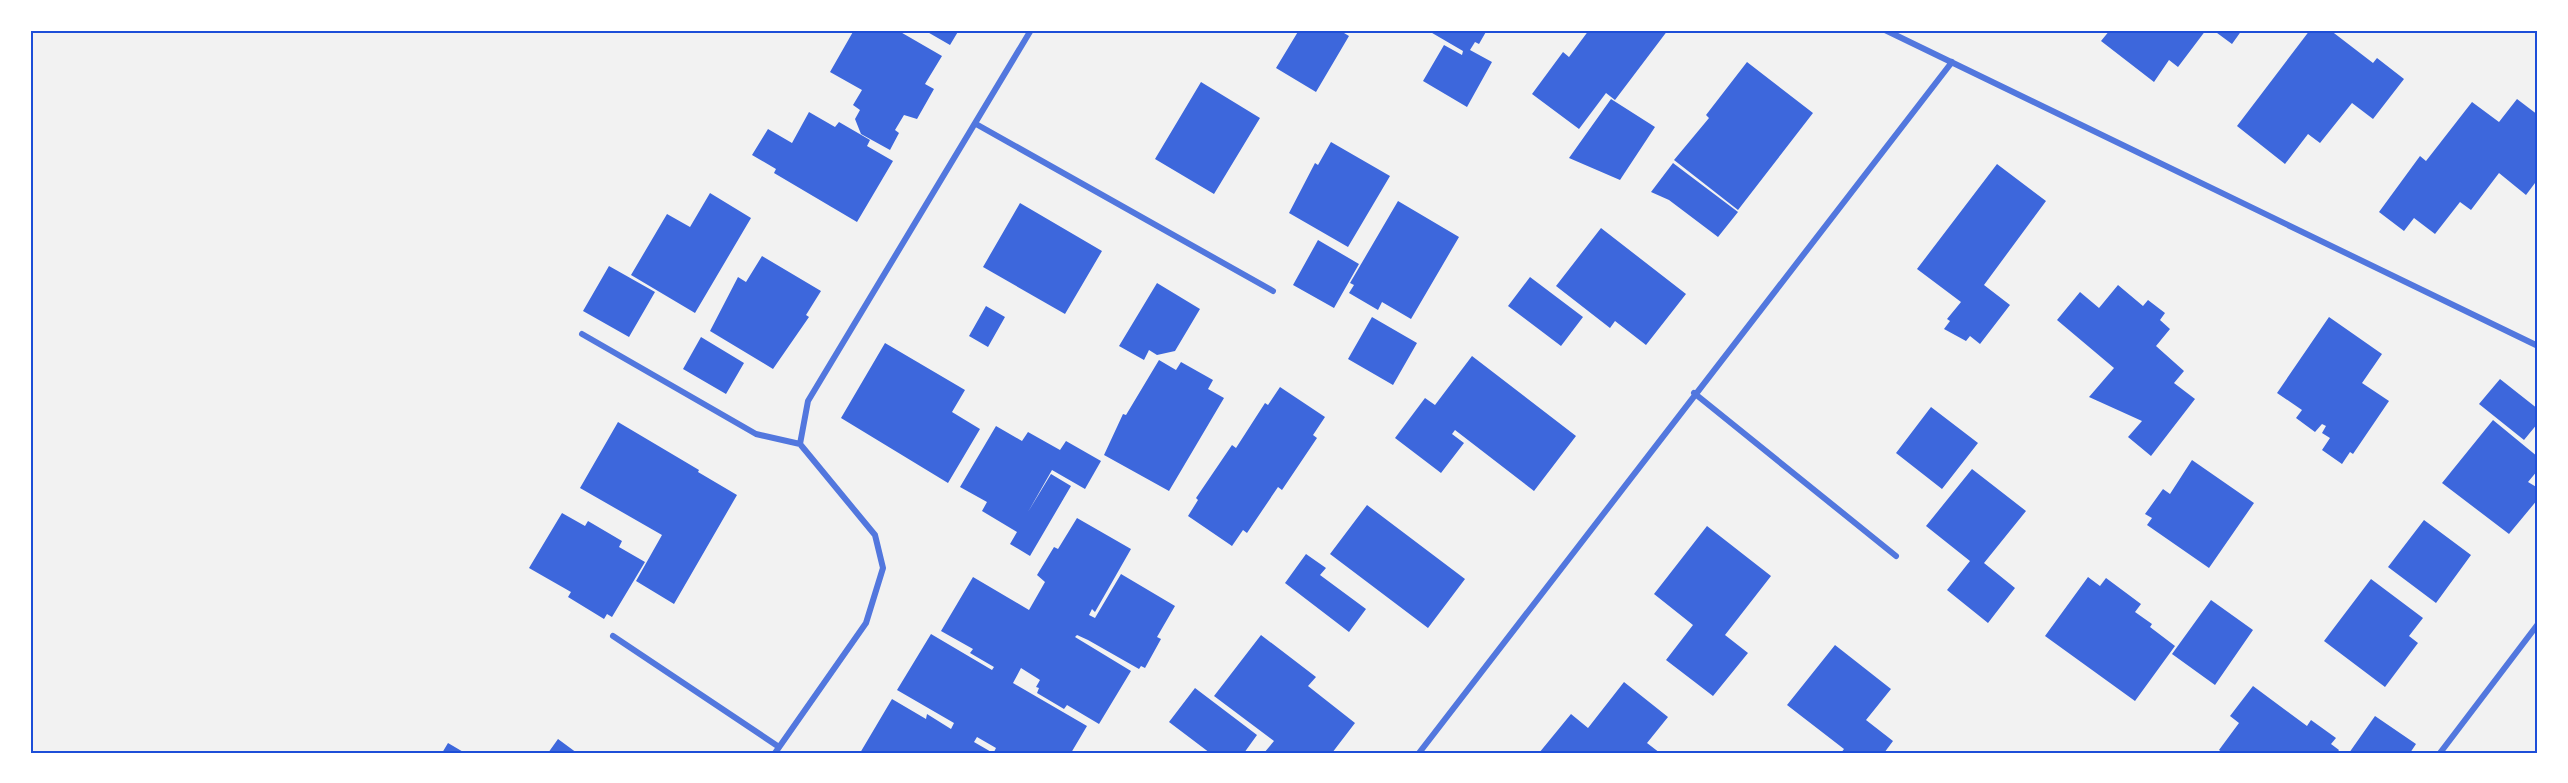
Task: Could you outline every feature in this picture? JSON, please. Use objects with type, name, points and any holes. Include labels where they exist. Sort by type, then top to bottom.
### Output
[{"type":"street","points":[[800,444],[808,401],[1031,30]]},
{"type":"street","points":[[1885,30],[2538,346]]},
{"type":"street","points":[[1423,752],[1694,393],[1952,62]]},
{"type":"street","points":[[976,124],[1273,291]]},
{"type":"street","points":[[582,334],[756,434],[800,444],[875,535],[883,568],[866,623],[777,750],[613,636]]},
{"type":"street","points":[[1694,393],[1896,556]]},
{"type":"street","points":[[2440,753],[2538,624]]},
{"type":"building","points":[[854,30],[897,30],[942,56],[925,84],[934,89],[917,119],[904,115],[895,130],[899,133],[890,150],[861,134],[855,119],[860,110],[853,105],[862,90],[830,72]]},
{"type":"building","points":[[924,30],[959,30],[950,45]]},
{"type":"building","points":[[1299,30],[1339,30],[1349,36],[1316,92],[1276,68]]},
{"type":"building","points":[[1427,30],[1487,30],[1479,44],[1475,42],[1470,50],[1492,62],[1467,107],[1423,81],[1444,45],[1462,55],[1463,51]]},
{"type":"building","points":[[1589,30],[1668,30],[1615,100],[1606,93],[1579,129],[1532,94],[1563,52],[1569,57]]},
{"type":"building","points":[[2110,30],[2206,30],[2178,67],[2169,60],[2154,82],[2101,41]]},
{"type":"building","points":[[2213,30],[2242,30],[2232,44]]},
{"type":"building","points":[[2310,30],[2330,30],[2373,63],[2377,58],[2404,79],[2373,119],[2352,103],[2320,143],[2308,134],[2285,164],[2237,126]]},
{"type":"building","points":[[1747,62],[1813,113],[1738,210],[1674,160],[1709,118],[1706,115]]},
{"type":"building","points":[[1201,82],[1260,118],[1214,194],[1155,159]]},
{"type":"building","points":[[1611,99],[1655,127],[1620,180],[1569,158]]},
{"type":"building","points":[[2517,99],[2538,115],[2538,179],[2526,195],[2499,173],[2471,210],[2460,202],[2435,234],[2414,218],[2404,231],[2379,212],[2420,156],[2426,161],[2472,102],[2499,122]]},
{"type":"building","points":[[809,112],[835,127],[839,122],[870,140],[867,146],[893,161],[857,222],[774,173],[776,169],[752,155],[768,129],[792,143]]},
{"type":"building","points":[[1331,142],[1390,176],[1348,247],[1289,213],[1315,163],[1318,165]]},
{"type":"building","points":[[1673,163],[1738,212],[1718,237],[1669,200],[1651,192]]},
{"type":"building","points":[[1997,164],[2046,201],[1984,285],[2010,305],[1980,344],[1970,336],[1966,341],[1944,329],[1950,321],[1947,319],[1961,302],[1917,269]]},
{"type":"building","points":[[710,193],[751,218],[695,313],[631,275],[667,214],[690,227]]},
{"type":"building","points":[[1398,201],[1459,237],[1411,319],[1382,302],[1378,310],[1349,293],[1354,285],[1350,283]]},
{"type":"building","points":[[1020,203],[1102,251],[1065,314],[983,267]]},
{"type":"building","points":[[1601,228],[1686,294],[1646,345],[1615,321],[1610,328],[1556,286]]},
{"type":"building","points":[[1318,240],[1359,264],[1334,308],[1293,285]]},
{"type":"building","points":[[762,256],[821,291],[806,315],[809,317],[773,369],[710,331],[738,277],[746,282]]},
{"type":"building","points":[[609,266],[655,292],[629,337],[583,311]]},
{"type":"building","points":[[1530,277],[1583,317],[1561,346],[1508,306]]},
{"type":"building","points":[[1157,283],[1200,309],[1175,351],[1157,355],[1149,350],[1144,360],[1119,346]]},
{"type":"building","points":[[2118,285],[2143,306],[2148,300],[2165,313],[2160,320],[2170,329],[2156,346],[2184,371],[2174,383],[2195,399],[2151,456],[2128,437],[2142,421],[2089,397],[2114,368],[2057,320],[2080,292],[2099,308]]},
{"type":"building","points":[[986,306],[1005,317],[988,347],[969,336]]},
{"type":"building","points":[[1372,317],[1417,343],[1393,385],[1348,359]]},
{"type":"building","points":[[2329,317],[2382,354],[2362,383],[2389,401],[2353,454],[2350,452],[2342,464],[2322,450],[2330,438],[2322,433],[2326,426],[2322,424],[2315,432],[2296,418],[2302,410],[2277,393]]},
{"type":"building","points":[[701,337],[744,363],[726,394],[683,369]]},
{"type":"building","points":[[885,343],[965,390],[952,412],[980,429],[948,483],[841,418]]},
{"type":"building","points":[[1472,356],[1576,436],[1534,491],[1455,430],[1452,434],[1464,443],[1441,473],[1395,438],[1425,398],[1435,405]]},
{"type":"building","points":[[1159,360],[1176,370],[1181,362],[1213,380],[1208,389],[1224,398],[1169,491],[1104,455],[1123,414],[1126,415]]},
{"type":"building","points":[[2500,379],[2538,409],[2538,423],[2524,440],[2479,404]]},
{"type":"building","points":[[1280,387],[1325,417],[1313,435],[1317,438],[1282,490],[1278,487],[1247,533],[1243,530],[1232,546],[1188,516],[1198,500],[1196,498],[1232,445],[1236,448],[1265,403],[1268,405]]},
{"type":"building","points":[[1931,407],[1978,443],[1942,489],[1896,453]]},
{"type":"building","points":[[2493,420],[2538,457],[2538,470],[2528,482],[2538,488],[2538,499],[2509,534],[2442,483]]},
{"type":"building","points":[[618,422],[737,495],[674,604],[636,581],[662,535],[580,488]]},
{"type":"building","points":[[996,426],[1022,441],[1028,432],[1060,450],[1066,441],[1101,461],[1085,489],[1052,470],[1028,512],[1051,474],[1071,486],[1030,556],[1010,544],[1017,532],[982,511],[987,502],[960,487]]},
{"type":"building","points":[[2192,460],[2254,503],[2209,568],[2147,525],[2152,518],[2145,514],[2163,489],[2170,494]]},
{"type":"building","points":[[1972,469],[2026,511],[1984,563],[2015,588],[1988,623],[1947,590],[1970,561],[1926,526]]},
{"type":"building","points":[[1367,505],[1465,579],[1428,628],[1330,554]]},
{"type":"building","points":[[562,513],[585,526],[588,521],[622,541],[619,547],[645,562],[612,617],[607,614],[604,619],[568,597],[571,592],[529,568]]},
{"type":"building","points":[[1077,518],[1131,549],[1095,612],[1092,609],[1089,615],[1095,618],[1121,574],[1175,606],[1157,637],[1161,639],[1145,668],[1141,666],[1139,669],[1088,640],[1077,635],[1075,637],[1131,671],[1099,724],[1067,705],[1064,709],[1037,693],[1039,688],[1036,687],[1040,680],[1021,668],[1013,683],[1087,726],[1071,753],[996,753],[994,752],[996,748],[977,737],[974,742],[993,753],[860,753],[892,699],[926,719],[927,714],[951,729],[954,723],[897,690],[931,634],[992,670],[994,667],[970,653],[973,649],[941,631],[973,577],[1029,610],[1045,582],[1037,575],[1054,547],[1058,549]]},
{"type":"building","points":[[2424,520],[2471,555],[2436,603],[2388,567]]},
{"type":"building","points":[[1707,526],[1771,576],[1725,635],[1748,653],[1713,696],[1666,660],[1693,625],[1654,594]]},
{"type":"building","points":[[1306,554],[1326,568],[1320,575],[1366,609],[1349,632],[1285,583]]},
{"type":"building","points":[[2088,577],[2100,586],[2106,578],[2141,604],[2135,612],[2152,624],[2150,627],[2175,646],[2135,701],[2045,636]]},
{"type":"building","points":[[2371,579],[2423,618],[2409,636],[2418,643],[2385,687],[2324,641]]},
{"type":"building","points":[[2211,600],[2253,630],[2215,685],[2172,654]]},
{"type":"building","points":[[1261,635],[1316,677],[1308,686],[1355,723],[1332,753],[1264,753],[1274,741],[1214,696]]},
{"type":"building","points":[[1835,645],[1891,689],[1866,720],[1893,741],[1884,753],[1841,753],[1844,749],[1787,705]]},
{"type":"building","points":[[1624,682],[1668,717],[1647,743],[1660,753],[1539,753],[1571,714],[1588,728]]},
{"type":"building","points":[[2253,686],[2307,726],[2311,720],[2336,738],[2331,744],[2339,750],[2337,753],[2223,753],[2219,750],[2239,723],[2230,716]]},
{"type":"building","points":[[1195,688],[1257,735],[1244,753],[1210,753],[1169,722]]},
{"type":"building","points":[[2375,716],[2416,744],[2410,753],[2349,753]]},
{"type":"building","points":[[558,739],[577,753],[548,753]]},
{"type":"building","points":[[448,743],[465,753],[442,753]]}]
